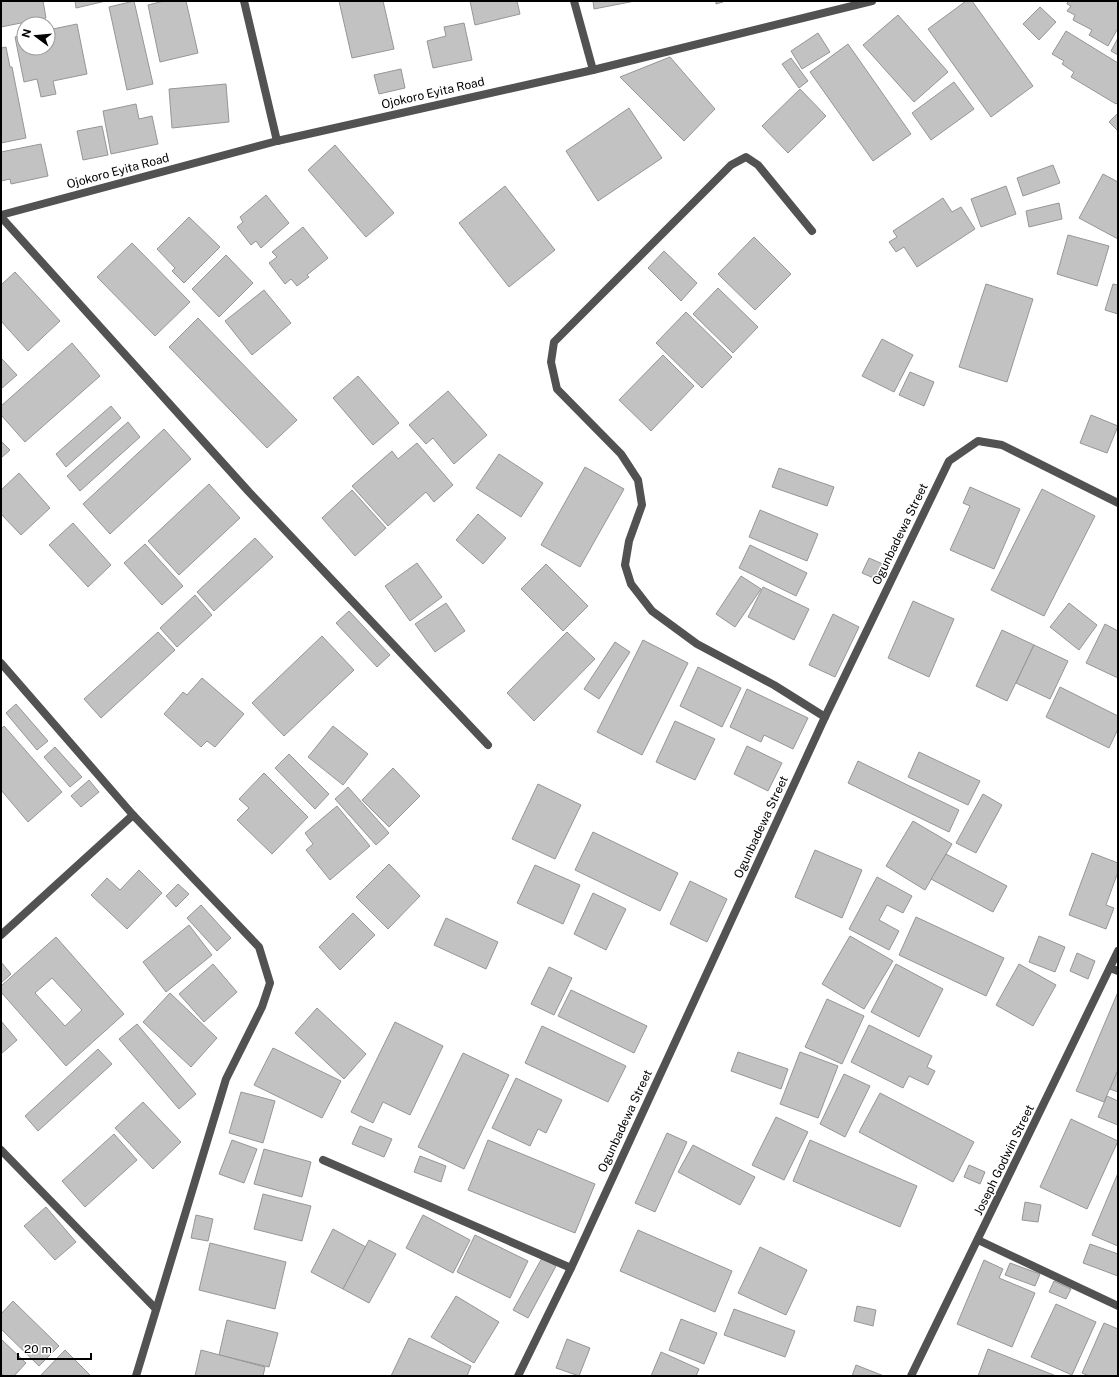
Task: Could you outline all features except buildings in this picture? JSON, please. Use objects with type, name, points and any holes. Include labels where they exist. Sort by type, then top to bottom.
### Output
[{"type":"street","points":[[244,1],[277,141]]},
{"type":"street","points":[[574,1],[593,70]]},
{"type":"street","name":"Ojokoro Eyita Road","points":[[1,216],[277,141],[593,70],[872,1]]},
{"type":"street","points":[[812,231],[758,165],[746,157],[731,165],[554,342],[551,362],[557,389],[621,454],[638,480],[642,505],[629,541],[625,565],[631,584],[652,611],[697,644],[774,685],[825,717]]},
{"type":"street","points":[[1,216],[249,492],[488,745]]},
{"type":"street","name":"Ogunbadewa Street","points":[[518,1376],[571,1268],[825,717],[949,461],[978,441],[1002,445],[1118,503]]},
{"type":"street","points":[[1,663],[133,815],[259,947],[270,983],[262,1007],[226,1079],[136,1376]]},
{"type":"street","points":[[1,935],[133,815]]},
{"type":"street","name":"Joseph Godwin Street","points":[[911,1376],[1114,970],[1118,951]]},
{"type":"street","points":[[1,1150],[156,1309]]},
{"type":"street","points":[[323,1160],[571,1268]]},
{"type":"street","points":[[978,1240],[1118,1306]]}]
